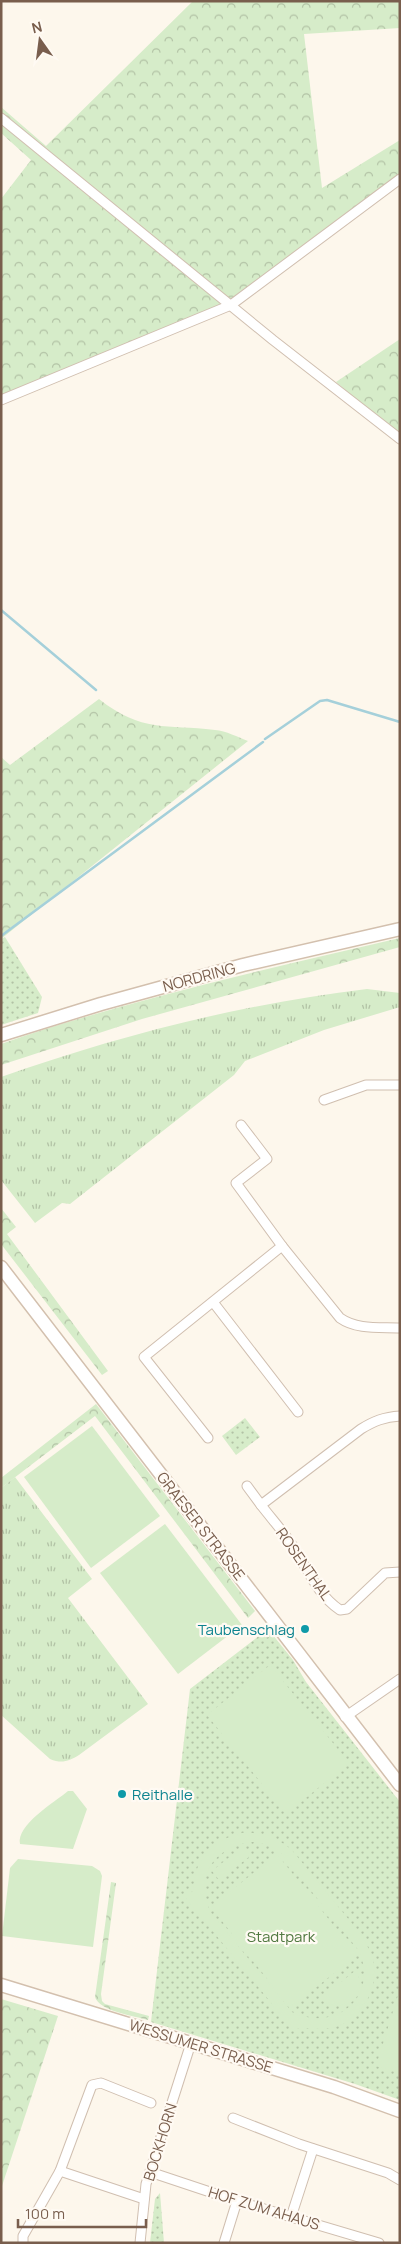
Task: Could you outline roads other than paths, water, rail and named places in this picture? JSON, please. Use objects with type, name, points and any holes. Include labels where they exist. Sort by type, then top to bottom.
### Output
[{"type":"main road","name":"NORDRING","points":[[1,1036],[100,1004],[243,965],[400,929]]},
{"type":"main road","name":"GRAESER STRASSE","points":[[1,1267],[345,1717],[400,1785]]},
{"type":"main road","name":"WESSUMER STRASSE","points":[[1,1985],[334,2087],[400,2111]]},
{"type":"street","points":[[1,118],[231,305],[400,439]]},
{"type":"street","points":[[1,400],[231,305],[400,180]]},
{"type":"street","points":[[324,1100],[366,1085],[400,1085]]},
{"type":"street","points":[[241,1125],[267,1159],[236,1183],[282,1246],[340,1318],[350,1324],[361,1326],[400,1328]]},
{"type":"street","points":[[208,1438],[144,1357],[282,1246]]},
{"type":"street","points":[[213,1302],[298,1412]]},
{"type":"street","points":[[261,1505],[361,1429],[376,1420],[388,1416],[400,1416]]},
{"type":"street","name":"ROSENTHAL","points":[[247,1486],[291,1543],[315,1584],[332,1604],[340,1610],[347,1610],[384,1573],[400,1572]]},
{"type":"street","points":[[345,1717],[400,1679]]},
{"type":"street","name":"BOCKHORN","points":[[140,2243],[144,2200],[150,2172],[191,2043]]},
{"type":"street","points":[[23,2243],[23,2236],[60,2171],[92,2085],[101,2083],[151,2103]]},
{"type":"street","points":[[233,2118],[313,2149],[364,2164],[400,2180]]},
{"type":"street","points":[[291,2217],[313,2149]]},
{"type":"street","points":[[60,2171],[144,2200]]},
{"type":"street","name":"HOF ZUM AHAUS","points":[[150,2172],[237,2201],[380,2243]]},
{"type":"street","points":[[224,2243],[237,2201]]},
{"type":"waterway","points":[[1,610],[96,690]]},
{"type":"waterway","points":[[265,739],[320,701],[327,700],[400,722]]},
{"type":"waterway","points":[[1,936],[263,742]]},
{"type":"place","name":"Taubenschlag","points":[[305,1629]]},
{"type":"place","name":"Reithalle","points":[[122,1794]]},
{"type":"park label","name":"Stadtpark","points":[[281,1936]]}]
